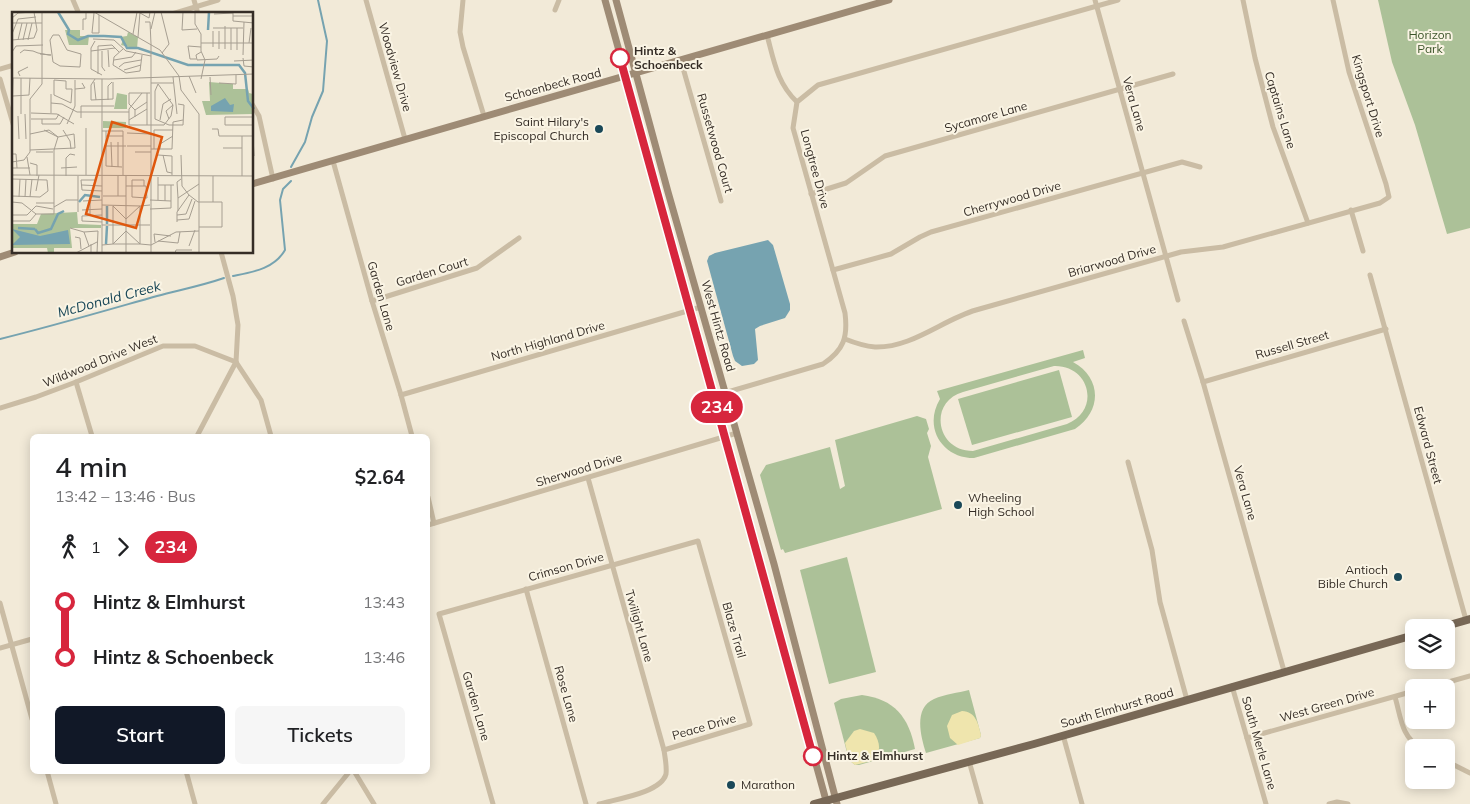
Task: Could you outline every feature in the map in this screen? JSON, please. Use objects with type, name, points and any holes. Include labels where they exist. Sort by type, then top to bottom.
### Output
[{"type":"main road","name":"West Hintz Road","points":[[605,0],[826,802]]},
{"type":"main road","name":"West Hintz Road","points":[[616,0],[635,74],[774,564],[836,801]]},
{"type":"main road","name":"Schoenbeck Road","points":[[254,183],[889,0]]},
{"type":"main road","points":[[0,257],[12,253]]},
{"type":"main road","points":[[1455,624],[1468,620]]},
{"type":"main road","name":"South Elmhurst Road","points":[[814,804],[836,801],[969,761],[1405,637]]},
{"type":"street","points":[[73,0],[78,12]]},
{"type":"street","points":[[176,12],[195,3],[218,0]]},
{"type":"street","name":"Woodview Drive","points":[[366,0],[405,139]]},
{"type":"street","points":[[463,0],[460,32],[484,116]]},
{"type":"street","points":[[554,10],[559,0]]},
{"type":"street","points":[[767,35],[780,80],[788,93],[797,102],[818,86],[1096,3],[1118,0]]},
{"type":"street","name":"Captains Lane","points":[[1243,0],[1255,58],[1273,127],[1308,223]]},
{"type":"street","name":"Kingsport Drive","points":[[1333,0],[1349,72],[1386,184],[1388,197]]},
{"type":"street","name":"Vera Lane","points":[[1096,3],[1178,300]]},
{"type":"street","name":"Russetwood Court","points":[[681,61],[721,202]]},
{"type":"street","name":"Sycamore Lane","points":[[811,194],[846,183],[885,156],[1174,74]]},
{"type":"street","points":[[0,79],[12,120]]},
{"type":"street","name":"Longtree Drive","points":[[797,102],[793,128],[845,313],[847,327],[845,339]]},
{"type":"street","points":[[254,107],[259,116],[273,178]]},
{"type":"street","name":"Garden Lane","points":[[333,161],[411,434]]},
{"type":"street","name":"Cherrywood Drive","points":[[833,270],[891,254],[931,232],[1144,172],[1182,162],[1200,167]]},
{"type":"street","name":"Briarwood Drive","points":[[845,339],[875,347],[914,339],[970,312],[1181,252],[1223,247],[1380,203],[1388,197]]},
{"type":"street","points":[[1351,210],[1363,251]]},
{"type":"street","name":"Garden Court","points":[[372,301],[477,268],[519,238]]},
{"type":"street","points":[[198,434],[236,362],[238,324],[233,296],[222,254]]},
{"type":"street","name":"Edward Street","points":[[1370,275],[1468,620]]},
{"type":"street","name":"North Highland Drive","points":[[401,395],[702,307]]},
{"type":"street","name":"Vera Lane","points":[[1184,321],[1203,382],[1284,671]]},
{"type":"street","name":"Russell Street","points":[[1203,382],[1386,329]]},
{"type":"street","points":[[714,396],[823,364],[836,354],[845,339]]},
{"type":"street","name":"Wildwood Drive West","points":[[0,408],[76,382],[163,346],[195,346],[236,362]]},
{"type":"street","points":[[236,362],[261,400],[270,434]]},
{"type":"street","points":[[76,382],[91,434]]},
{"type":"street","name":"Sherwood Drive","points":[[430,524],[737,433]]},
{"type":"street","points":[[1128,462],[1152,550],[1160,602],[1187,700]]},
{"type":"street","name":"Twilight Lane","points":[[588,478],[664,750],[666,764],[663,780],[652,789],[599,804]]},
{"type":"street","points":[[430,506],[434,523]]},
{"type":"street","name":"Crimson Drive","points":[[439,614],[698,541]]},
{"type":"street","name":"Blaze Trail","points":[[698,541],[750,724]]},
{"type":"street","name":"Rose Lane","points":[[526,589],[586,804]]},
{"type":"street","points":[[0,603],[30,712]]},
{"type":"street","name":"Garden Lane","points":[[439,614],[493,804]]},
{"type":"street","points":[[0,648],[30,640]]},
{"type":"street","points":[[1455,680],[1470,676]]},
{"type":"street","name":"South Merle Lane","points":[[1232,686],[1266,804]]},
{"type":"street","name":"West Green Drive","points":[[1247,738],[1405,694]]},
{"type":"street","points":[[1395,697],[1406,735],[1409,739]]},
{"type":"street","name":"Peace Drive","points":[[664,750],[750,724]]},
{"type":"street","points":[[1063,735],[1082,804]]},
{"type":"street","points":[[969,761],[981,804]]},
{"type":"street","points":[[1455,764],[1469,771]]},
{"type":"street","points":[[48,774],[56,804]]},
{"type":"street","points":[[187,774],[195,804]]},
{"type":"street","points":[[323,804],[349,774]]},
{"type":"street","points":[[354,774],[374,804]]},
{"type":"street","points":[[1329,804],[1340,802],[1348,804]]},
{"type":"green space","name":"Horizon Park","points":[[1378,0],[1470,0],[1470,228],[1447,234],[1415,125],[1392,62]]},
{"type":"green space","points":[[1083,350],[1085,358],[1073,362],[1083,369],[1089,377],[1095,395],[1090,413],[1084,422],[1075,429],[974,458],[963,457],[953,453],[939,439],[935,430],[934,420],[935,410],[940,399],[937,391]],"holes":[[[1054,366],[1066,368],[1076,373],[1083,380],[1087,389],[1084,409],[1078,417],[1067,424],[973,451],[961,449],[951,443],[944,435],[941,415],[945,405],[952,397],[963,392]]]},
{"type":"green space","points":[[1059,370],[1072,417],[972,445],[958,399]]},
{"type":"green space","points":[[917,416],[926,419],[929,429],[927,433],[931,446],[928,457],[942,509],[785,553],[783,549],[781,550],[760,475],[766,465],[830,447],[840,489],[845,486],[835,440]]},
{"type":"green space","points":[[847,557],[876,672],[829,684],[800,570]]},
{"type":"green space","points":[[969,690],[981,735],[980,738],[926,753],[920,723],[923,709],[927,703],[934,699]]},
{"type":"green space","points":[[862,695],[883,701],[891,705],[898,712],[909,728],[915,749],[859,765],[855,765],[849,760],[834,703],[841,699]]},
{"type":"sand","points":[[962,711],[973,716],[981,735],[980,738],[958,745],[950,738],[947,726],[952,715]]},
{"type":"sand","points":[[860,729],[874,733],[879,743],[879,749],[875,760],[855,765],[849,760],[845,743],[854,731]]},
{"type":"water","points":[[768,240],[773,245],[790,304],[790,310],[785,318],[755,329],[758,360],[754,364],[742,366],[735,361],[733,356],[707,261],[709,256],[715,253]]},
{"type":"waterway","name":"McDonald Creek","points":[[291,167],[305,142],[312,117],[323,91],[327,41],[318,0]]},
{"type":"waterway","name":"McDonald Creek","points":[[233,276],[269,266],[285,250],[280,200],[283,189],[291,181]]},
{"type":"waterway","name":"McDonald Creek","points":[[0,339],[224,278]]},
{"type":"bus line","name":"234","points":[[620,58],[813,756]]},
{"type":"place","name":"Hintz & Schoenbeck","points":[[620,58]]},
{"type":"place","name":"Saint Hilary's Episcopal Church","points":[[599,129]]},
{"type":"place","name":"Wheeling High School","points":[[958,505]]},
{"type":"place","name":"Antioch Bible Church","points":[[1398,577]]},
{"type":"place","name":"Hintz & Elmhurst","points":[[813,756]]},
{"type":"place","name":"Marathon","points":[[731,785]]}]
